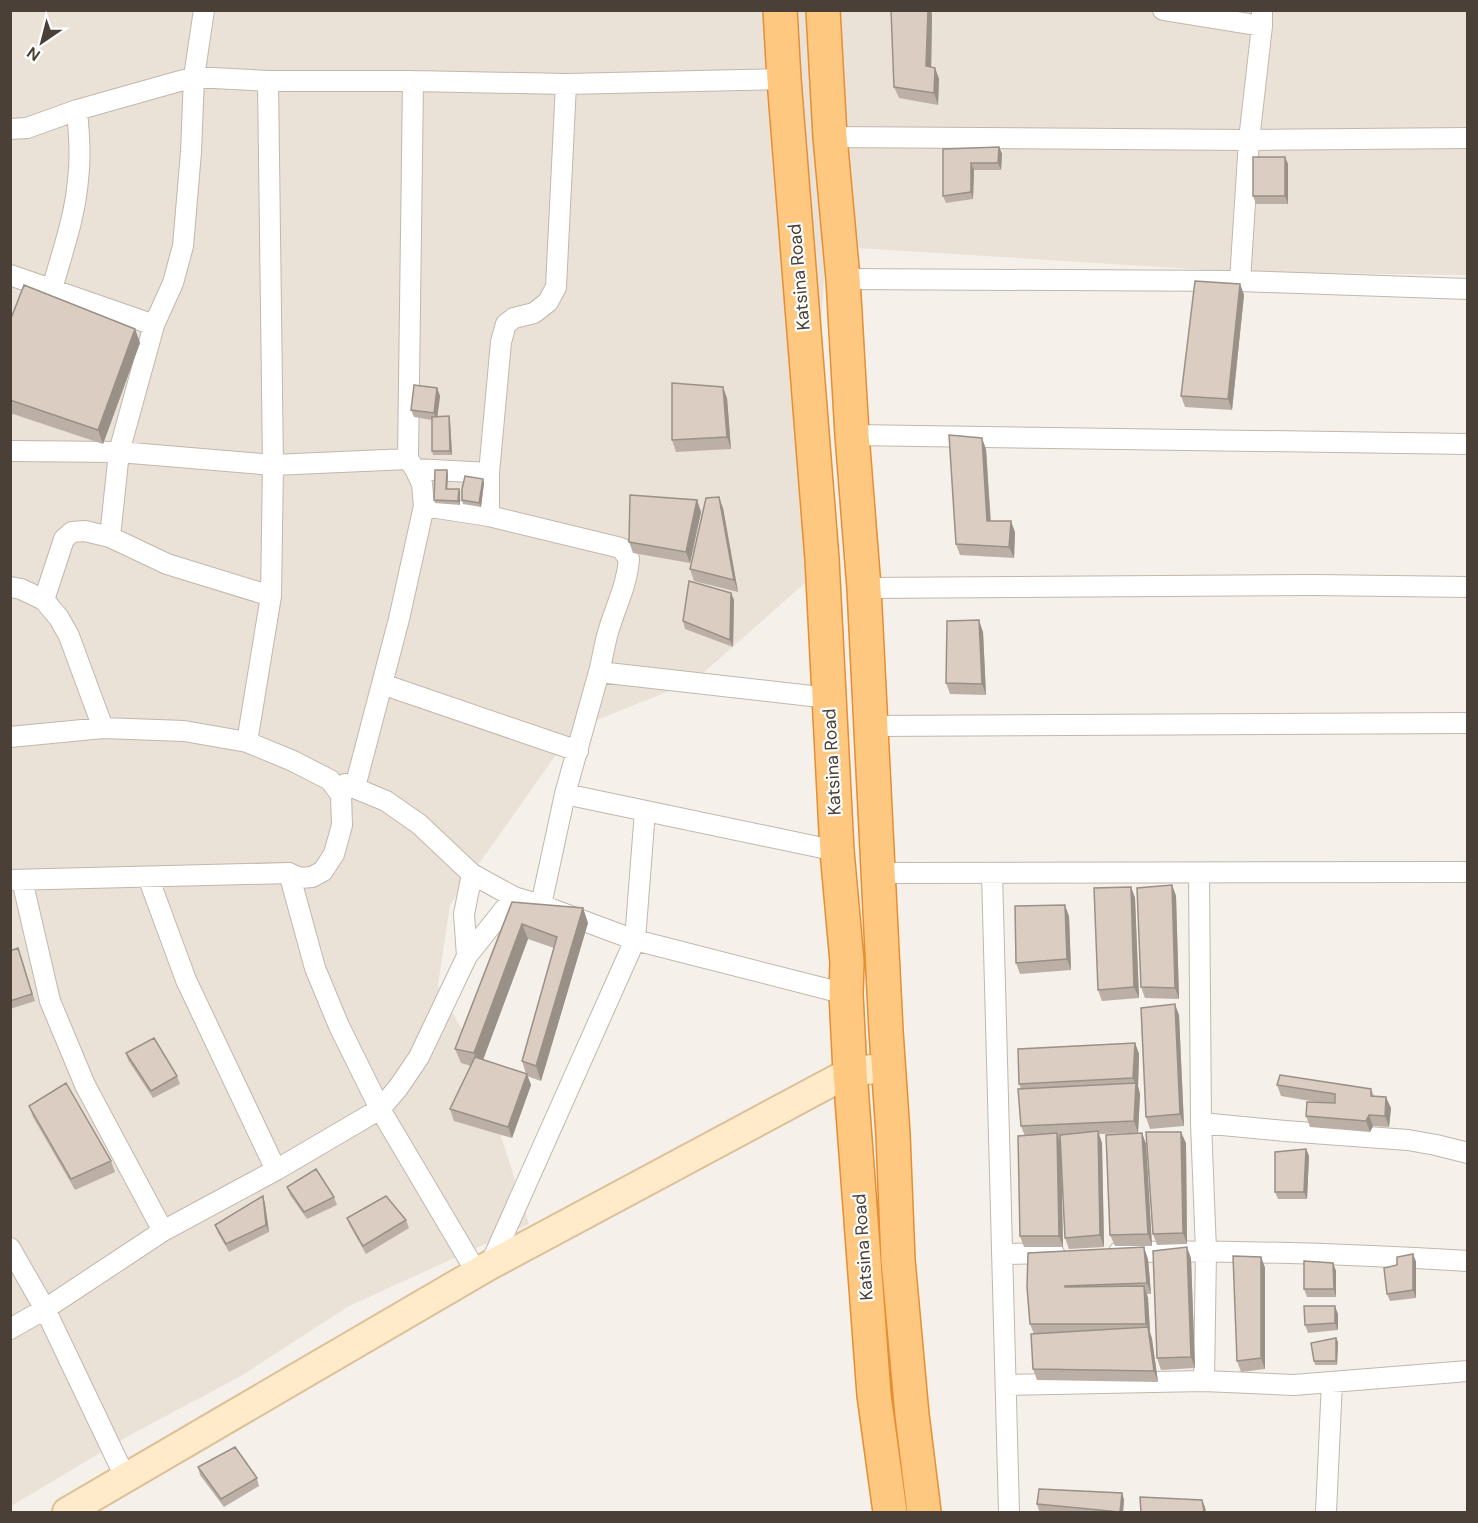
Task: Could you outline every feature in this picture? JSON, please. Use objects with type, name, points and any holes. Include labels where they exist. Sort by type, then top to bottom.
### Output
[{"type":"highway","name":"Katsina Road","points":[[780,10],[822,560],[837,851],[847,962],[846,994],[850,1072],[874,1395],[890,1512]]},
{"type":"highway","points":[[823,10],[830,137],[843,279],[864,588],[898,1260],[912,1415],[924,1512]]},
{"type":"main road","points":[[67,1512],[484,1269],[850,1072],[889,1067]]},
{"type":"street","points":[[110,537],[119,452],[154,325],[173,283],[183,246],[191,152],[194,77],[204,10]]},
{"type":"street","points":[[1163,10],[1262,18],[1249,140],[1240,281]]},
{"type":"street","points":[[10,129],[27,128],[77,110],[194,77],[268,81],[566,84],[784,79]]},
{"type":"street","points":[[247,742],[271,596],[273,465],[268,81]]},
{"type":"street","points":[[355,787],[399,619],[424,506],[422,484],[411,464],[413,81]]},
{"type":"street","points":[[489,516],[489,473],[501,342],[506,324],[514,318],[534,313],[548,302],[556,287],[566,84]]},
{"type":"street","points":[[52,289],[75,203],[79,179],[77,110]]},
{"type":"street","points":[[830,137],[1249,140],[1467,138]]},
{"type":"street","points":[[10,275],[154,325]]},
{"type":"street","points":[[843,279],[1240,281],[1467,289]]},
{"type":"street","points":[[852,435],[1467,444]]},
{"type":"street","points":[[10,451],[119,452],[273,465],[411,464],[489,473]]},
{"type":"street","points":[[424,506],[489,516],[621,548],[629,559],[624,588],[607,634],[599,672],[565,794],[541,905]]},
{"type":"street","points":[[44,600],[64,539],[72,532],[85,531],[110,537],[167,564],[271,596]]},
{"type":"street","points":[[864,588],[1316,585],[1467,587]]},
{"type":"street","points":[[10,587],[21,589],[44,600],[59,618],[69,636],[103,728]]},
{"type":"street","points":[[599,672],[829,698]]},
{"type":"street","points":[[382,684],[578,751]]},
{"type":"street","points":[[871,726],[1467,723]]},
{"type":"street","points":[[10,736],[103,728],[184,731],[247,742],[293,761],[330,780],[355,787],[386,801],[419,824],[472,874],[514,897],[635,940],[846,994]]},
{"type":"street","points":[[163,1231],[85,1085],[50,1001],[16,880],[289,873],[300,878],[312,878],[323,871],[334,854],[342,825],[341,795],[330,780]]},
{"type":"street","points":[[565,794],[837,851]]},
{"type":"street","points":[[484,1269],[635,940],[645,811]]},
{"type":"street","points":[[880,873],[1467,872]]},
{"type":"street","points":[[289,873],[315,968],[339,1026],[380,1109],[484,1269]]},
{"type":"street","points":[[992,873],[1009,1512]]},
{"type":"street","points":[[1199,873],[1201,1123],[1206,1251],[1204,1381]]},
{"type":"street","points":[[467,956],[464,914],[472,874]]},
{"type":"street","points":[[148,877],[186,980],[276,1170]]},
{"type":"street","points":[[10,1329],[45,1309],[163,1231],[276,1170],[380,1109],[419,1058],[467,956],[514,897]]},
{"type":"street","points":[[1201,1123],[1408,1140],[1467,1153]]},
{"type":"street","points":[[10,1248],[45,1309],[126,1479]]},
{"type":"street","points":[[1098,1253],[1206,1251],[1359,1254],[1467,1261]]},
{"type":"street","points":[[1002,1254],[1074,1253]]},
{"type":"street","points":[[1006,1385],[1204,1381],[1294,1385],[1467,1371]]},
{"type":"street","points":[[1326,1512],[1332,1382]]},
{"type":"shaded area","points":[[1228,10],[1247,14],[1248,10],[1468,11],[1467,275],[1240,272],[826,246],[805,583],[694,681],[574,729],[450,905],[438,985],[475,1055],[529,1224],[349,1306],[241,1376],[132,1434],[11,1506],[10,11]]},
{"type":"building","points":[[891,10],[928,10],[926,66],[935,68],[934,93],[894,87]]},
{"type":"building","points":[[999,147],[998,163],[971,163],[971,192],[943,196],[943,149]]},
{"type":"building","points":[[1253,157],[1285,157],[1285,196],[1253,196]]},
{"type":"building","points":[[1195,281],[1240,284],[1228,399],[1181,396]]},
{"type":"building","points":[[24,285],[135,329],[98,430],[10,400],[10,321]]},
{"type":"building","points":[[672,383],[723,387],[727,437],[672,440]]},
{"type":"building","points":[[414,385],[437,388],[434,413],[411,410]]},
{"type":"building","points":[[449,416],[450,451],[432,451],[432,417]]},
{"type":"building","points":[[949,435],[982,438],[987,521],[1011,521],[1009,547],[956,544]]},
{"type":"building","points":[[435,470],[447,470],[446,489],[459,489],[458,501],[434,500]]},
{"type":"building","points":[[465,476],[483,479],[479,503],[462,500]]},
{"type":"building","points":[[630,495],[697,500],[686,552],[629,542]]},
{"type":"building","points":[[719,497],[734,580],[690,569],[706,498]]},
{"type":"building","points":[[689,581],[731,593],[730,640],[683,621]]},
{"type":"building","points":[[979,620],[982,684],[946,683],[947,621]]},
{"type":"building","points":[[1172,885],[1175,988],[1141,987],[1137,888]]},
{"type":"building","points":[[1131,887],[1134,987],[1098,990],[1094,888]]},
{"type":"building","points":[[512,902],[583,908],[536,1066],[522,1061],[557,937],[522,924],[474,1053],[455,1049]]},
{"type":"building","points":[[1065,905],[1067,959],[1016,963],[1015,906]]},
{"type":"building","points":[[18,948],[32,994],[10,1001],[10,951]]},
{"type":"building","points":[[1175,1004],[1180,1114],[1146,1117],[1141,1008]]},
{"type":"building","points":[[154,1038],[177,1076],[151,1091],[126,1053]]},
{"type":"building","points":[[1135,1043],[1133,1078],[1019,1084],[1018,1049]]},
{"type":"building","points":[[475,1057],[527,1074],[508,1127],[450,1109]]},
{"type":"building","points":[[1280,1075],[1371,1089],[1371,1096],[1386,1097],[1385,1116],[1369,1115],[1366,1121],[1306,1116],[1307,1102],[1335,1103],[1335,1094],[1277,1085]]},
{"type":"building","points":[[66,1083],[111,1161],[71,1179],[29,1106]]},
{"type":"building","points":[[1136,1083],[1134,1121],[1021,1126],[1018,1089]]},
{"type":"building","points":[[1098,1131],[1100,1235],[1065,1238],[1060,1135]]},
{"type":"building","points":[[1146,1132],[1181,1132],[1183,1233],[1153,1234]]},
{"type":"building","points":[[1057,1133],[1059,1236],[1020,1236],[1018,1136]]},
{"type":"building","points":[[1142,1133],[1148,1234],[1110,1235],[1106,1135]]},
{"type":"building","points":[[1306,1149],[1304,1192],[1275,1192],[1275,1152]]},
{"type":"building","points":[[316,1169],[334,1197],[304,1212],[287,1187]]},
{"type":"building","points":[[263,1196],[266,1225],[226,1244],[215,1225]]},
{"type":"building","points":[[386,1196],[406,1220],[363,1246],[347,1218]]},
{"type":"building","points":[[1144,1247],[1147,1283],[1065,1287],[1144,1286],[1146,1324],[1030,1324],[1027,1287],[1028,1253]]},
{"type":"building","points":[[1187,1247],[1191,1357],[1157,1358],[1153,1251]]},
{"type":"building","points":[[1413,1254],[1413,1290],[1387,1294],[1384,1268],[1397,1265],[1397,1257]]},
{"type":"building","points":[[1233,1256],[1261,1257],[1261,1358],[1237,1361]]},
{"type":"building","points":[[1304,1261],[1333,1263],[1334,1289],[1304,1289]]},
{"type":"building","points":[[1304,1306],[1335,1306],[1335,1323],[1305,1325]]},
{"type":"building","points":[[1148,1327],[1154,1371],[1033,1369],[1031,1334]]},
{"type":"building","points":[[1336,1338],[1336,1361],[1314,1361],[1311,1343]]},
{"type":"building","points":[[235,1447],[257,1478],[221,1499],[198,1467]]},
{"type":"building","points":[[1039,1489],[1122,1493],[1120,1512],[1037,1504]]},
{"type":"building","points":[[1140,1497],[1202,1500],[1204,1512],[1141,1512]]}]
